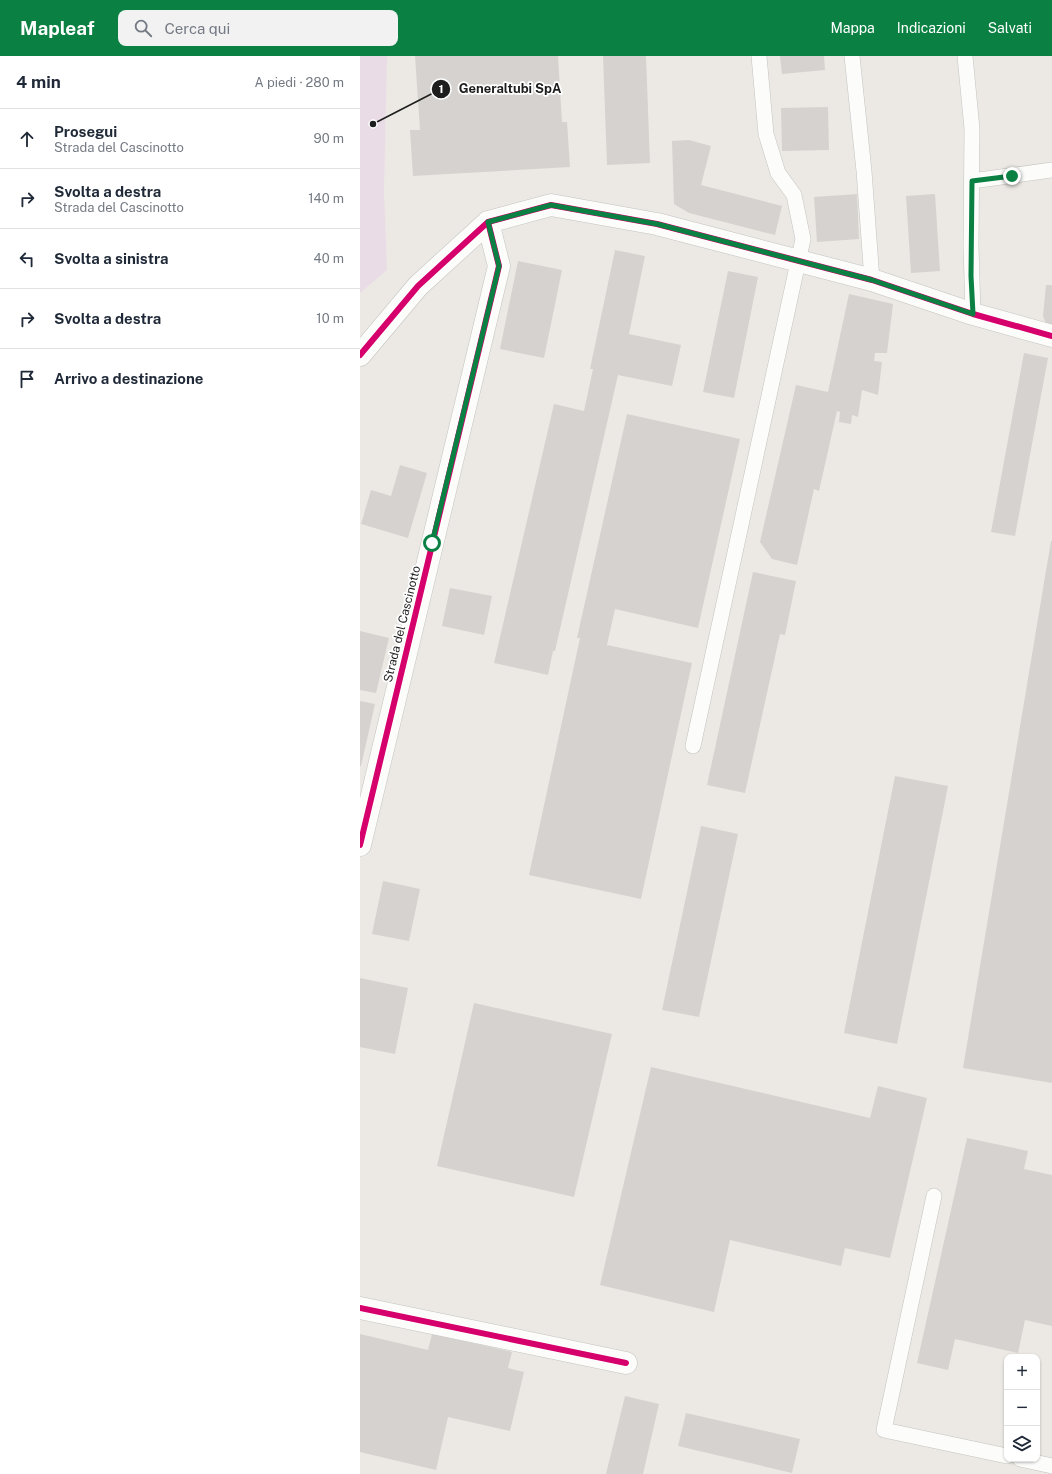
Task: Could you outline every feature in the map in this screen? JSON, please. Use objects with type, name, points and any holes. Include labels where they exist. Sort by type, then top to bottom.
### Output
[{"type":"street","points":[[360,355],[418,286],[488,222],[551,205],[657,224],[872,280],[973,314],[1052,336]]},
{"type":"street","name":"Strada del Cascinotto","points":[[360,845],[365,803],[499,266],[488,222]]},
{"type":"street","points":[[360,1308],[626,1363]]},
{"type":"lane","points":[[693,746],[803,239],[794,195],[778,173],[766,134],[759,56]]},
{"type":"lane","points":[[852,56],[864,171],[872,280]]},
{"type":"lane","points":[[965,56],[972,129],[971,268],[973,314]]},
{"type":"lane","points":[[972,181],[1052,170]]},
{"type":"lane","points":[[934,1196],[884,1430],[1004,1455]]},
{"type":"lane","points":[[1034,1462],[1052,1466]]},
{"type":"shaded area","points":[[360,56],[387,56],[384,192],[387,270],[360,293]]},
{"type":"building","points":[[415,56],[558,56],[562,122],[567,122],[570,167],[413,176],[410,130],[420,130]]},
{"type":"building","points":[[603,56],[646,56],[650,163],[607,165]]},
{"type":"building","points":[[780,56],[824,56],[825,70],[782,74]]},
{"type":"building","points":[[828,107],[829,150],[782,151],[781,108]]},
{"type":"building","points":[[689,140],[711,146],[701,185],[782,206],[775,235],[689,213],[674,204],[672,141]]},
{"type":"building","points":[[857,194],[859,239],[817,242],[814,197]]},
{"type":"building","points":[[935,194],[940,271],[911,273],[906,196]]},
{"type":"building","points":[[615,250],[645,256],[629,334],[681,345],[672,386],[618,375],[555,651],[553,651],[548,675],[494,663],[554,404],[584,411],[593,369],[590,369]]},
{"type":"building","points":[[518,261],[562,270],[544,358],[500,349]]},
{"type":"building","points":[[728,271],[758,277],[734,398],[703,392]]},
{"type":"building","points":[[1046,285],[1052,285],[1052,326],[1046,324],[1043,316]]},
{"type":"building","points":[[849,294],[893,304],[887,353],[875,353],[874,361],[882,362],[878,395],[862,390],[858,417],[852,415],[851,424],[839,422],[840,412],[837,411],[819,491],[814,489],[797,565],[772,559],[760,542],[796,385],[828,392]]},
{"type":"building","points":[[1024,353],[1048,358],[1015,536],[991,532]]},
{"type":"building","points":[[627,414],[740,439],[698,628],[615,609],[607,645],[692,663],[641,899],[529,875],[580,638],[577,638]]},
{"type":"building","points":[[400,465],[427,473],[408,538],[361,524],[371,490],[391,496]]},
{"type":"building","points":[[1052,541],[1052,1083],[963,1068]]},
{"type":"building","points":[[753,572],[796,581],[785,635],[780,634],[745,793],[707,785]]},
{"type":"building","points":[[450,588],[492,596],[484,635],[442,626]]},
{"type":"building","points":[[360,631],[389,638],[376,693],[360,690]]},
{"type":"building","points":[[360,701],[375,704],[361,766],[360,766]]},
{"type":"building","points":[[895,776],[948,786],[897,1044],[844,1033]]},
{"type":"building","points":[[701,826],[738,834],[699,1017],[662,1010]]},
{"type":"building","points":[[383,881],[420,889],[409,941],[372,934]]},
{"type":"building","points":[[360,978],[408,988],[395,1054],[360,1047]]},
{"type":"building","points":[[474,1003],[612,1034],[574,1197],[437,1166]]},
{"type":"building","points":[[651,1067],[870,1118],[878,1086],[927,1098],[890,1258],[845,1248],[841,1266],[730,1240],[714,1312],[600,1285]]},
{"type":"building","points":[[967,1138],[1028,1151],[1024,1169],[1052,1175],[1052,1326],[1025,1320],[1018,1353],[955,1339],[948,1370],[917,1363]]},
{"type":"building","points":[[360,1334],[428,1350],[432,1334],[512,1352],[508,1368],[524,1372],[510,1431],[448,1417],[436,1470],[360,1452]]},
{"type":"building","points":[[625,1396],[659,1404],[643,1474],[606,1474]]},
{"type":"building","points":[[686,1413],[800,1439],[792,1473],[678,1446]]},
{"type":"cycle path","points":[[360,355],[418,286],[488,222],[551,205],[657,224],[872,280],[973,314],[1052,336]]},
{"type":"cycle path","points":[[360,845],[499,266],[488,222]]},
{"type":"cycle path","points":[[360,1308],[626,1363]]},
{"type":"place","name":"Generaltubi SpA","points":[[373,124]]},
{"type":"route","points":[[432,543],[499,266],[488,222],[551,205],[657,224],[872,280],[973,314],[971,276],[972,181],[1012,176]]}]
